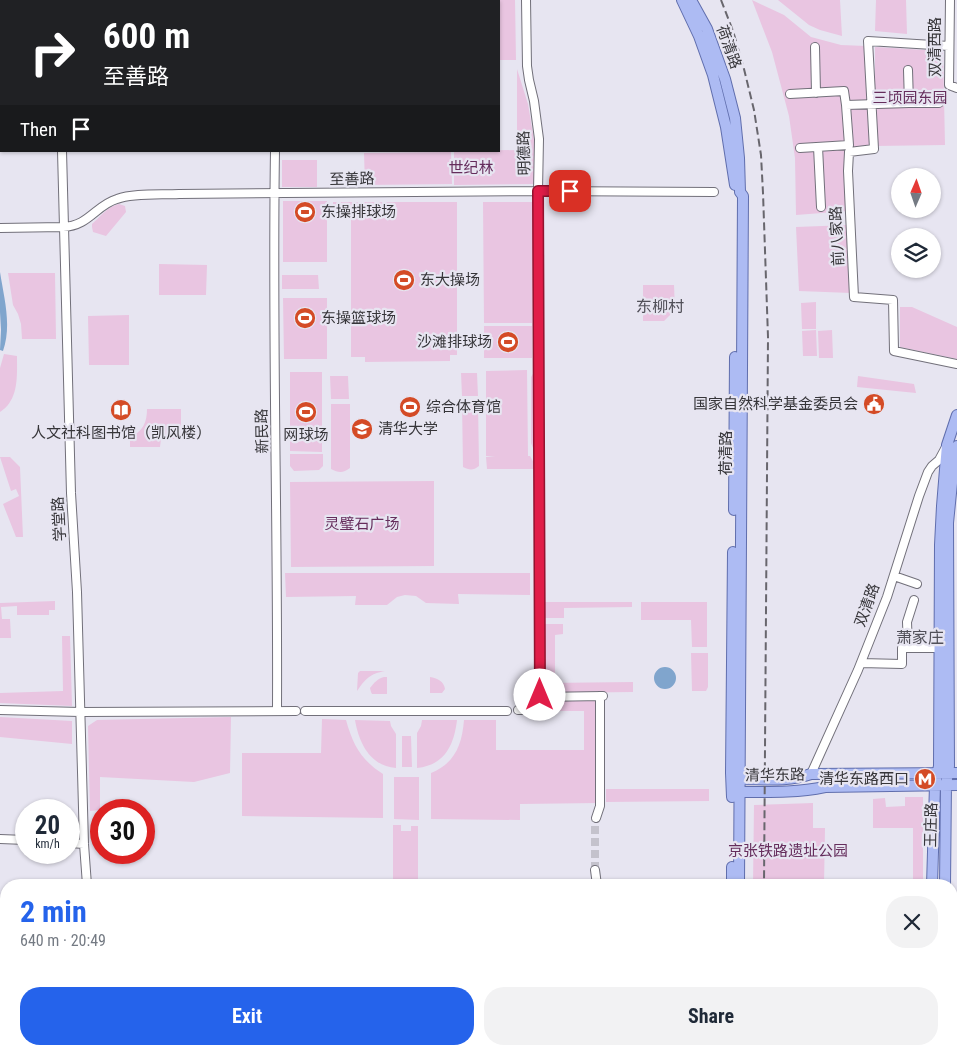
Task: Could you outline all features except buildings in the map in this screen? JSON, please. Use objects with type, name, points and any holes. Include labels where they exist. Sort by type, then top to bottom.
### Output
[{"type":"main road","name":"荷清路","points":[[682,0],[699,36],[713,74],[726,127],[736,192],[739,879]]},
{"type":"main road","name":"荷清路","points":[[691,0],[707,29],[735,118],[740,192],[743,196],[737,785],[732,879]]},
{"type":"main road","name":"双清路","points":[[946,770],[940,648],[942,506],[957,415]]},
{"type":"main road","name":"双清路","points":[[946,770],[948,523],[952,483],[952,446]]},
{"type":"main road","name":"清华东路","points":[[737,785],[796,779],[811,774],[946,770]]},
{"type":"main road","name":"王庄路","points":[[932,879],[935,785],[946,770]]},
{"type":"main road","name":"王庄路","points":[[945,879],[952,785],[946,770]]},
{"type":"main road","name":"清华东路","points":[[737,785],[752,792],[803,791],[824,786],[952,785]]},
{"type":"main road","points":[[744,879],[745,799],[752,792]]},
{"type":"street","name":"明德路","points":[[526,0],[527,66],[539,139],[540,697]]},
{"type":"street","name":"双清西路","points":[[950,0],[949,85],[957,88]]},
{"type":"street","name":"前八家路","points":[[949,46],[868,41],[871,104],[877,149],[849,152],[848,171],[854,297],[893,300],[894,351],[957,364]]},
{"type":"street","points":[[815,47],[816,93]]},
{"type":"street","points":[[908,70],[909,103]]},
{"type":"street","points":[[790,94],[844,91],[849,145],[800,148]]},
{"type":"street","points":[[846,104],[939,103]]},
{"type":"street","points":[[818,147],[821,207]]},
{"type":"street","name":"学堂路","points":[[62,152],[71,493],[77,592],[87,879]]},
{"type":"street","name":"新民路","points":[[275,152],[273,262],[277,711]]},
{"type":"street","name":"至善路","points":[[0,228],[74,226],[106,204],[128,196],[538,191],[714,192]]},
{"type":"street","name":"双清路","points":[[811,774],[861,663],[887,597],[928,472],[952,446]]},
{"type":"street","points":[[894,576],[917,584]]},
{"type":"street","points":[[908,648],[907,622],[914,600]]},
{"type":"street","points":[[861,663],[902,664],[902,648],[940,648]]},
{"type":"street","points":[[518,710],[541,710],[540,697],[602,696],[600,806],[596,818]]},
{"type":"street","points":[[0,710],[80,712],[296,711]]},
{"type":"street","points":[[305,711],[507,710]]},
{"type":"street","points":[[0,839],[15,840]]},
{"type":"street","points":[[80,844],[84,844]]},
{"type":"street","points":[[595,870],[596,879]]},
{"type":"green space","points":[[500,0],[515,0],[516,60],[500,60]]},
{"type":"green space","points":[[752,0],[784,15],[811,37],[841,45],[866,46],[871,148],[846,151],[848,211],[796,215],[795,158],[789,116],[772,52]]},
{"type":"green space","points":[[778,0],[840,0],[842,36],[809,25]]},
{"type":"green space","points":[[876,0],[906,0],[907,34],[875,31]]},
{"type":"green space","name":"三顷园东园","points":[[875,47],[943,51],[945,145],[875,146]]},
{"type":"green space","name":"世纪林","points":[[517,69],[528,104],[534,140],[534,184],[454,185],[454,152],[517,150]]},
{"type":"green space","points":[[451,152],[452,184],[365,185],[364,153]]},
{"type":"green space","points":[[282,160],[317,160],[317,187],[282,187]]},
{"type":"green space","points":[[283,201],[327,201],[327,262],[283,262]]},
{"type":"green space","name":"东大操场","points":[[333,202],[457,202],[457,355],[450,355],[450,361],[365,362],[365,357],[351,357],[351,208],[333,207]]},
{"type":"green space","points":[[483,202],[533,202],[532,323],[484,323]]},
{"type":"green space","points":[[119,204],[125,206],[126,212],[106,236],[93,232],[92,224],[108,209]]},
{"type":"green space","points":[[849,225],[851,293],[799,291],[796,227]]},
{"type":"green space","points":[[159,264],[207,265],[206,295],[159,295]]},
{"type":"green space","points":[[8,273],[55,273],[56,339],[22,339],[21,324],[13,305]]},
{"type":"green space","points":[[282,275],[318,275],[319,289],[282,289]]},
{"type":"green space","points":[[643,285],[674,285],[675,310],[664,321],[643,321]]},
{"type":"green space","name":"东操篮球场","points":[[283,298],[327,298],[327,359],[284,359]]},
{"type":"green space","points":[[816,302],[816,329],[802,329],[801,303]]},
{"type":"green space","points":[[900,307],[912,307],[957,327],[957,359],[900,347]]},
{"type":"green space","points":[[129,315],[129,365],[89,365],[88,316]]},
{"type":"green space","name":"沙滩排球场","points":[[484,326],[532,326],[532,358],[484,358]]},
{"type":"green space","points":[[816,330],[817,356],[803,356],[802,331]]},
{"type":"green space","points":[[832,330],[833,358],[819,358],[818,331]]},
{"type":"green space","points":[[4,354],[17,356],[17,379],[11,401],[0,412],[0,368]]},
{"type":"green space","points":[[536,369],[537,458],[531,443],[531,377]]},
{"type":"green space","points":[[527,370],[528,456],[530,456],[534,463],[534,469],[487,469],[486,457],[495,457],[486,456],[486,371]]},
{"type":"green space","name":"网球场","points":[[290,372],[322,372],[322,452],[290,451]]},
{"type":"green space","points":[[461,373],[477,373],[478,396],[462,396]]},
{"type":"green space","points":[[330,376],[348,376],[349,399],[331,399]]},
{"type":"green space","points":[[858,376],[914,384],[916,393],[857,387]]},
{"type":"green space","points":[[462,402],[478,402],[479,466],[473,469],[463,467]]},
{"type":"green space","points":[[331,404],[350,404],[350,468],[343,472],[331,469]]},
{"type":"green space","points":[[147,409],[181,409],[181,439],[161,439],[160,447],[130,447],[130,437],[143,426]]},
{"type":"green space","points":[[290,454],[323,454],[323,466],[319,470],[294,471],[290,466]]},
{"type":"green space","points":[[0,457],[10,457],[20,467],[23,537],[16,537],[3,504],[19,496],[16,489],[11,491]]},
{"type":"green space","name":"灵璧石广场","points":[[434,481],[434,566],[291,567],[290,482]]},
{"type":"green space","points":[[285,573],[530,573],[530,595],[458,594],[459,604],[426,603],[416,596],[405,595],[397,597],[387,605],[355,605],[356,596],[286,597]]},
{"type":"green space","points":[[55,601],[55,610],[49,610],[49,615],[17,615],[17,606],[1,607],[2,619],[10,619],[11,638],[0,638],[0,603]]},
{"type":"green space","points":[[545,602],[632,602],[632,607],[564,608],[564,618],[545,618]]},
{"type":"green space","points":[[641,602],[707,602],[707,647],[692,647],[691,620],[641,620]]},
{"type":"green space","points":[[545,624],[563,624],[563,634],[555,635],[555,679],[546,679]]},
{"type":"green space","points":[[62,636],[70,636],[72,706],[0,703],[0,693],[63,691]]},
{"type":"green space","points":[[691,653],[708,653],[708,687],[706,691],[692,691]]},
{"type":"green space","points":[[360,671],[385,671],[369,677],[357,691],[358,673]]},
{"type":"green space","points":[[384,677],[387,677],[387,694],[372,694],[370,688]]},
{"type":"green space","points":[[430,677],[442,682],[445,689],[442,693],[430,693]]},
{"type":"green space","points":[[633,682],[633,692],[551,693],[546,688],[546,683]]},
{"type":"green space","points":[[546,699],[597,699],[598,803],[520,804],[520,820],[431,819],[431,773],[446,764],[456,752],[464,720],[496,720],[496,750],[584,750],[584,711],[546,711]]},
{"type":"green space","points":[[0,717],[72,721],[72,744],[0,737]]},
{"type":"green space","points":[[231,717],[230,773],[194,782],[100,777],[100,799],[90,799],[90,811],[88,726],[97,720]]},
{"type":"green space","points":[[322,719],[346,720],[355,744],[363,757],[383,774],[383,818],[242,816],[242,753],[321,753]]},
{"type":"green space","points":[[355,720],[390,721],[396,734],[396,768],[379,763],[367,752],[359,737]]},
{"type":"green space","points":[[422,720],[457,720],[453,738],[441,758],[435,763],[417,768],[417,733]]},
{"type":"green space","points":[[402,736],[411,736],[412,767],[402,767]]},
{"type":"green space","points":[[394,777],[419,777],[419,820],[394,819]]},
{"type":"green space","points":[[606,789],[709,789],[709,801],[606,802]]},
{"type":"green space","points":[[905,797],[923,797],[923,879],[913,879],[913,828],[873,828],[873,799],[885,798],[886,807],[905,806]]},
{"type":"green space","name":"京张铁路遗址公园","points":[[813,803],[813,828],[825,828],[824,879],[753,879],[754,805]]},
{"type":"green space","points":[[393,825],[401,825],[401,831],[411,831],[411,826],[418,826],[418,879],[393,879]]},
{"type":"water","points":[[0,272],[7,321],[6,341],[3,351],[0,350]]},
{"type":"water","points":[[665,667],[673,670],[676,678],[673,686],[665,689],[657,686],[654,678],[657,670]]},
{"type":"tunnel","points":[[595,870],[596,818]]},
{"type":"railway","points":[[721,0],[733,31],[754,110],[761,155],[763,193],[768,337],[764,879]]},
{"type":"place","name":"东操排球场","points":[[305,212]]},
{"type":"place","name":"东大操场","points":[[404,280]]},
{"type":"place","name":"东操篮球场","points":[[305,318]]},
{"type":"place","name":"沙滩排球场","points":[[508,342]]},
{"type":"place","name":"国家自然科学基金委员会","points":[[874,404]]},
{"type":"place","name":"综合体育馆","points":[[410,407]]},
{"type":"place","name":"人文社科图书馆（凯风楼）","points":[[121,410]]},
{"type":"place","name":"网球场","points":[[306,412]]},
{"type":"place","name":"清华大学","points":[[362,429]]},
{"type":"place","name":"清华东路西口","points":[[925,779]]},
{"type":"district","name":"东柳村","points":[[660,306]]},
{"type":"district","name":"萧家庄","points":[[920,637]]},
{"type":"route","points":[[540,695],[538,191],[570,191]]}]
